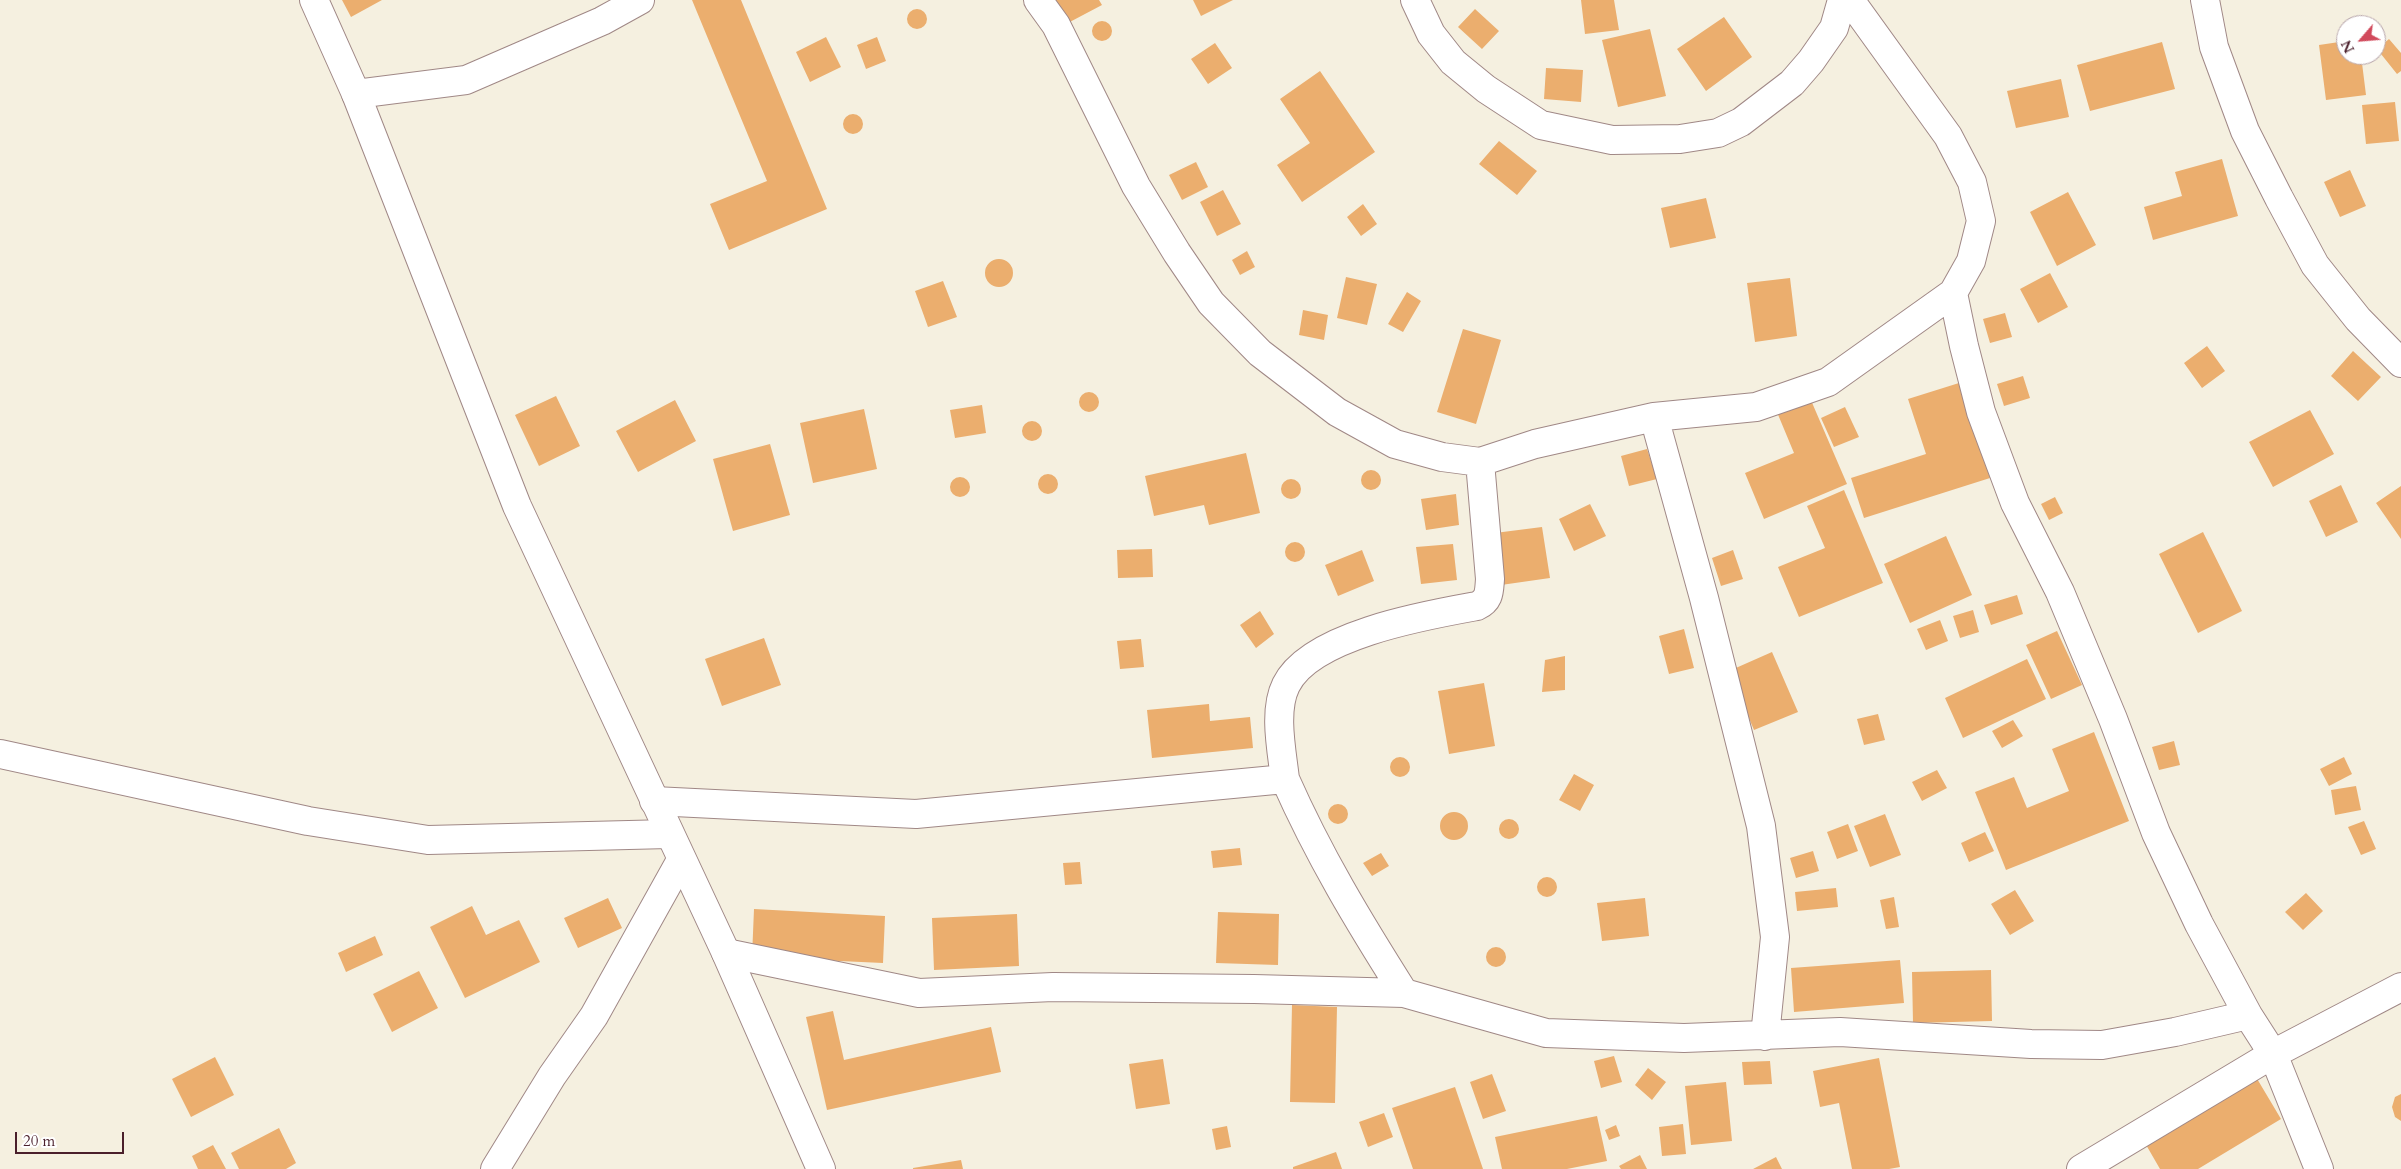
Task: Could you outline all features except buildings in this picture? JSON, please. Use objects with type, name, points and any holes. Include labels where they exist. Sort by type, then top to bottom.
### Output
[{"type":"street","points":[[314,0],[356,94],[517,506],[726,953],[821,1169]]},
{"type":"street","points":[[356,94],[466,80],[602,22],[640,0]]},
{"type":"street","points":[[1038,0],[1056,25],[1136,186],[1177,253],[1212,303],[1260,353],[1337,412],[1395,444],[1442,457],[1480,462],[1535,444],[1654,417],[1756,407],[1828,382],[1953,294],[1971,261],[1981,221],[1972,182],[1948,136],[1850,0]]},
{"type":"street","points":[[1415,0],[1431,34],[1453,62],[1486,89],[1540,125],[1612,140],[1680,139],[1718,133],[1741,122],[1792,83],[1811,61],[1834,28],[1842,0]]},
{"type":"street","points":[[2205,0],[2214,47],[2245,131],[2279,198],[2315,264],[2358,320],[2401,363]]},
{"type":"street","points":[[1953,294],[1981,412],[2014,503],[2060,592],[2113,719],[2156,833],[2199,924],[2248,1015],[2273,1054],[2319,1169]]},
{"type":"street","points":[[1654,417],[1704,598],[1761,826],[1775,937],[1765,1036]]},
{"type":"street","points":[[1404,993],[1337,886],[1309,834],[1285,779],[1279,714],[1286,685],[1306,660],[1352,636],[1403,622],[1477,606],[1485,602],[1489,593],[1490,578],[1480,462]]},
{"type":"street","points":[[0,754],[308,821],[428,840],[669,834]]},
{"type":"street","points":[[654,801],[916,814],[1285,779]]},
{"type":"street","points":[[495,1169],[552,1076],[594,1016],[682,860]]},
{"type":"street","points":[[726,953],[919,993],[1053,987],[1404,993],[1546,1033],[1684,1038],[1840,1032],[2031,1044],[2102,1045],[2175,1032],[2248,1015]]},
{"type":"street","points":[[2081,1169],[2273,1054],[2401,986]]}]
